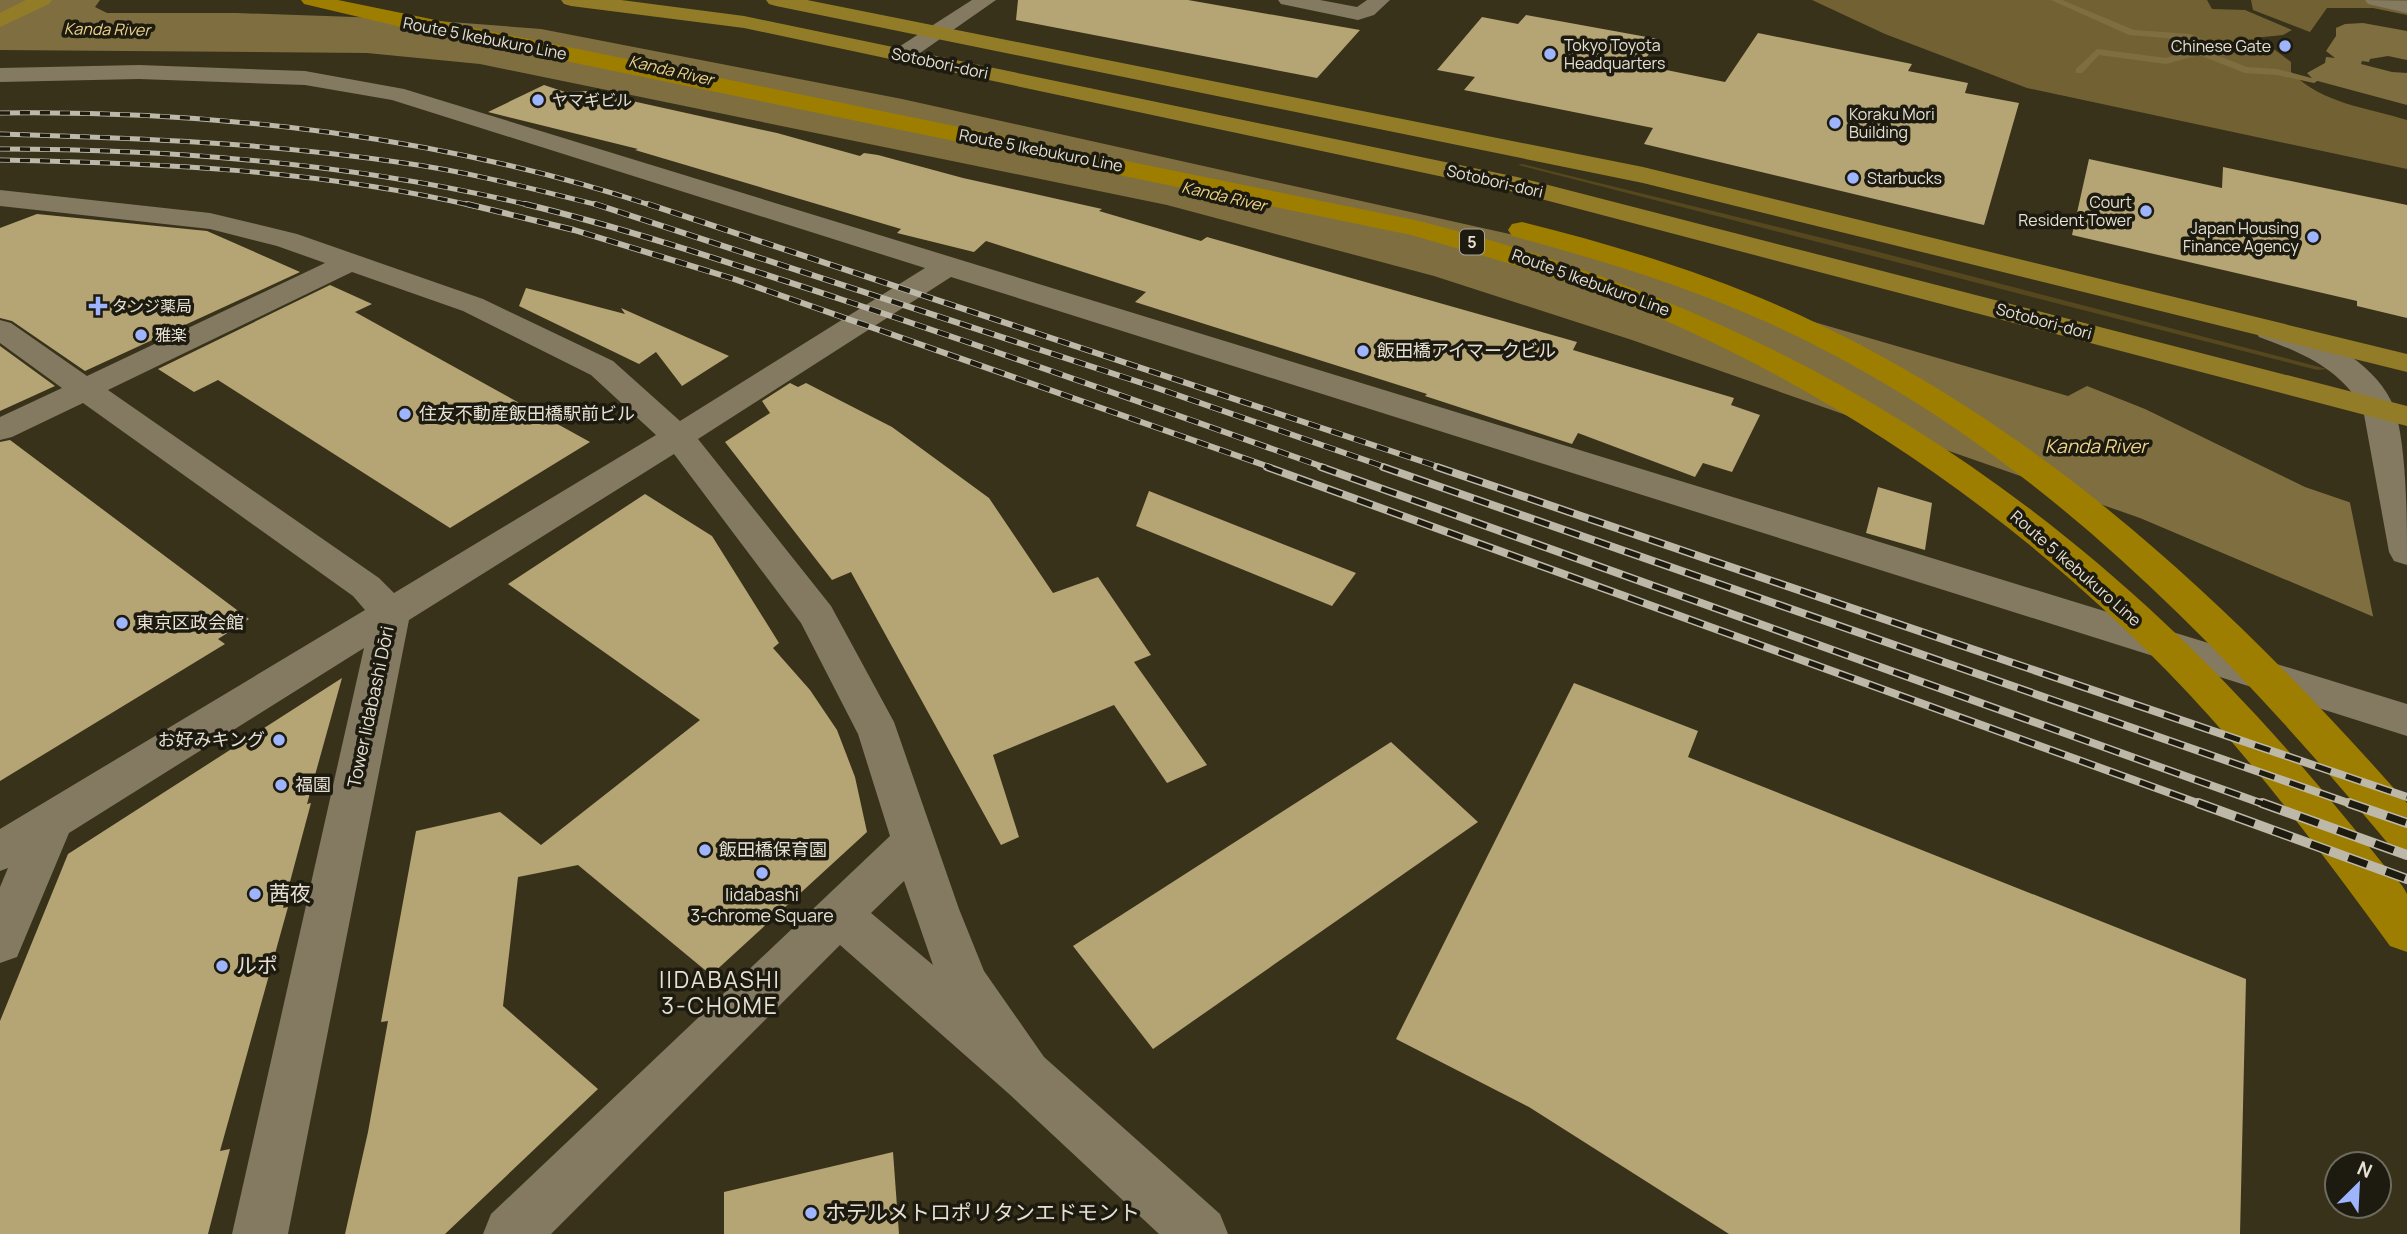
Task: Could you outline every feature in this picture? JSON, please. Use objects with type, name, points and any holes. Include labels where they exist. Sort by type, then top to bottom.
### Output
[{"type":"highway","name":"Route 5 Ikebukuro Line","points":[[312,0],[410,23],[1229,188],[1426,231],[1567,270],[1708,327],[1803,374],[1908,436],[1992,496],[2091,578],[2194,674],[2306,802],[2407,931]]},
{"type":"highway","name":"Route 5 Ikebukuro Line","points":[[399,0],[1490,222],[1632,262],[1765,311],[1848,351],[1942,404],[1995,439],[2100,517],[2162,571],[2256,662],[2308,717],[2407,834]]},
{"type":"main road","points":[[0,22],[41,0]]},
{"type":"main road","name":"Sotobori-dori","points":[[571,0],[744,22],[1517,185],[2393,412]]},
{"type":"main road","name":"Sotobori-dori","points":[[776,0],[1490,143],[1656,179],[2407,363]]},
{"type":"main road","points":[[1468,174],[1490,143]]},
{"type":"street","points":[[902,55],[986,0]]},
{"type":"street","points":[[1288,0],[1359,14],[1367,12],[1380,0]]},
{"type":"street","points":[[2375,0],[2407,7]]},
{"type":"street","points":[[0,75],[139,72],[305,78],[368,88],[2407,720]]},
{"type":"street","points":[[0,198],[210,220],[287,240],[473,305],[602,368],[678,437],[817,616],[879,734],[936,909],[965,984],[1026,1075]]},
{"type":"street","points":[[0,430],[350,262]]},
{"type":"street","points":[[0,852],[678,437],[948,266]]},
{"type":"street","points":[[2260,328],[2303,342],[2344,365],[2393,412],[2396,506],[2407,552]]},
{"type":"street","name":"Tower Iidabashi Dōri","points":[[0,329],[366,587],[391,614],[260,1234]]},
{"type":"street","points":[[0,942],[52,820]]},
{"type":"street","points":[[510,1234],[914,841]]},
{"type":"street","points":[[838,914],[1026,1075],[1200,1234]]},
{"type":"shaded area","points":[[1812,0],[2207,0],[2212,9],[2245,10],[2292,30],[2283,35],[2254,38],[2254,42],[2275,50],[2291,62],[2291,72],[2303,83],[2345,103],[2407,120],[2407,169],[2027,88],[1885,34]]},
{"type":"shaded area","points":[[2251,0],[2407,0],[2407,15],[2373,8],[2327,8],[2310,32],[2253,10]]},
{"type":"shaded area","points":[[1518,165],[1875,251],[2327,369],[2317,370]]},
{"type":"water","name":"Kanda River","points":[[0,0],[100,0],[95,7],[107,13],[236,13],[411,19],[541,29],[902,99],[1523,237],[2068,396],[2087,386],[2145,409],[2305,487],[2407,522],[2407,631],[2140,518],[1632,340],[1434,276],[1167,205],[480,64],[367,53],[0,50]]},
{"type":"water","points":[[2363,23],[2407,31],[2407,60],[2388,56],[2370,59],[2369,62],[2362,61],[2361,64],[2407,73],[2407,105],[2314,80],[2307,73],[2325,63],[2326,57],[2335,58],[2326,51],[2336,36],[2336,28],[2345,24]]},
{"type":"pier","points":[[2349,498],[2407,519],[2407,635],[2374,621]]},
{"type":"building","points":[[1018,0],[1188,0],[1360,30],[1317,78],[1016,20]]},
{"type":"building","name":"Koraku Mori Building","points":[[1526,15],[1658,39],[1642,65],[1725,82],[1758,33],[1912,64],[1908,71],[1968,83],[1965,93],[2019,103],[1984,225],[1644,144],[1653,128],[1464,90],[1475,77],[1437,70],[1482,17],[1518,24]]},
{"type":"building","points":[[544,85],[565,92],[587,91],[777,133],[860,156],[864,153],[878,155],[963,178],[1102,209],[1099,211],[1201,241],[1207,237],[1577,342],[1573,350],[1734,398],[1731,405],[1760,415],[1732,472],[1703,463],[1695,477],[1578,433],[1572,444],[1425,396],[1427,394],[1135,302],[1146,292],[986,241],[974,252],[897,233],[901,229],[635,150],[638,149],[488,112]]},
{"type":"building","name":"Japan Housing Finance Agency","points":[[2089,159],[2222,188],[2223,167],[2407,205],[2407,318],[2357,306],[2357,301],[2072,235]]},
{"type":"building","points":[[37,214],[207,231],[300,272],[85,371],[12,321],[0,318],[0,228]]},
{"type":"building","name":"住友不動産飯田橋駅前ビル","points":[[330,285],[372,304],[355,312],[590,442],[450,528],[218,380],[194,392],[158,369]]},
{"type":"building","points":[[526,288],[625,314],[621,308],[729,356],[682,386],[656,352],[639,364],[519,306]]},
{"type":"building","points":[[0,346],[55,386],[0,411]]},
{"type":"building","points":[[790,383],[798,387],[806,383],[892,427],[989,498],[1053,593],[1098,577],[1151,655],[1134,662],[1207,765],[1167,783],[1114,705],[993,755],[1019,837],[1001,845],[851,572],[832,580],[725,442],[770,413],[762,401]]},
{"type":"building","name":"東京区政会館","points":[[10,440],[249,619],[218,639],[225,644],[0,781],[0,442]]},
{"type":"building","points":[[1878,487],[1932,503],[1925,550],[1866,533]]},
{"type":"building","points":[[1149,491],[1356,573],[1332,606],[1136,526]]},
{"type":"building","points":[[645,494],[712,536],[779,643],[773,648],[810,690],[837,730],[855,777],[867,832],[711,975],[578,865],[518,877],[503,1006],[598,1089],[445,1234],[345,1234],[368,1132],[388,1021],[381,1022],[416,831],[500,812],[541,845],[700,720],[508,584]]},
{"type":"building","points":[[342,678],[307,804],[311,803],[283,908],[288,907],[220,1151],[230,1149],[208,1234],[0,1234],[0,1021],[68,854]]},
{"type":"building","points":[[1574,683],[1698,731],[1688,757],[2246,979],[2240,1234],[1729,1234],[1529,1107],[1396,1039]]},
{"type":"building","points":[[1391,742],[1478,822],[1153,1049],[1073,946]]},
{"type":"building","name":"ホテルメトロポリタンエドモント","points":[[893,1152],[899,1234],[724,1234],[724,1192]]},
{"type":"waterway","points":[[2055,0],[2132,33],[2191,37],[2208,45],[2206,50],[2166,61],[2097,52],[2079,71]]},
{"type":"waterway","points":[[2201,52],[2245,70],[2277,72],[2314,80]]},
{"type":"railway","points":[[0,113],[165,117],[331,132],[494,162],[653,206]]},
{"type":"railway","points":[[0,134],[202,142],[354,156],[454,171],[599,205]]},
{"type":"railway","points":[[0,149],[134,152],[268,162],[401,179],[533,206]]},
{"type":"railway","points":[[0,160],[179,166],[298,176],[474,206]]},
{"type":"railway","points":[[467,204],[574,230],[734,279],[1272,468]]},
{"type":"railway","points":[[525,204],[533,206]]},
{"type":"railway","points":[[648,204],[1442,468]]},
{"type":"railway","points":[[599,205],[1154,387],[1388,468]]},
{"type":"railway","points":[[533,206],[644,237],[840,299],[1326,468]]},
{"type":"railway","points":[[1267,467],[2203,805]]},
{"type":"railway","points":[[1321,467],[2266,805]]},
{"type":"railway","points":[[1383,467],[2354,805]]},
{"type":"railway","points":[[1437,467],[2407,797]]},
{"type":"railway","points":[[2198,803],[2407,879]]},
{"type":"railway","points":[[2262,803],[2407,855]]},
{"type":"railway","points":[[2349,803],[2407,823]]},
{"type":"place","name":"Chinese Gate","points":[[2285,46]]},
{"type":"place","name":"Tokyo Toyota Headquarters","points":[[1550,54]]},
{"type":"place","name":"ヤマギビル","points":[[538,100]]},
{"type":"place","name":"Koraku Mori Building","points":[[1835,123]]},
{"type":"place","name":"Starbucks","points":[[1853,178]]},
{"type":"place","name":"Court Resident Tower","points":[[2146,211]]},
{"type":"place","name":"Japan Housing Finance Agency","points":[[2313,237]]},
{"type":"place","name":"タンジ薬局","points":[[98,306]]},
{"type":"place","name":"雅楽","points":[[141,335]]},
{"type":"place","name":"飯田橋アイマークビル","points":[[1363,351]]},
{"type":"place","name":"住友不動産飯田橋駅前ビル","points":[[405,414]]},
{"type":"place","name":"東京区政会館","points":[[122,623]]},
{"type":"place","name":"お好みキング","points":[[279,740]]},
{"type":"place","name":"福園","points":[[281,785]]},
{"type":"place","name":"飯田橋保育園","points":[[705,850]]},
{"type":"place","name":"Iidabashi 3-chrome Square","points":[[762,873]]},
{"type":"place","name":"茜夜","points":[[255,894]]},
{"type":"place","name":"ルポ","points":[[222,966]]},
{"type":"place","name":"ホテルメトロポリタンエドモント","points":[[811,1213]]},
{"type":"district","name":"IIDABASHI 3-CHOME","points":[[720,993]]}]
